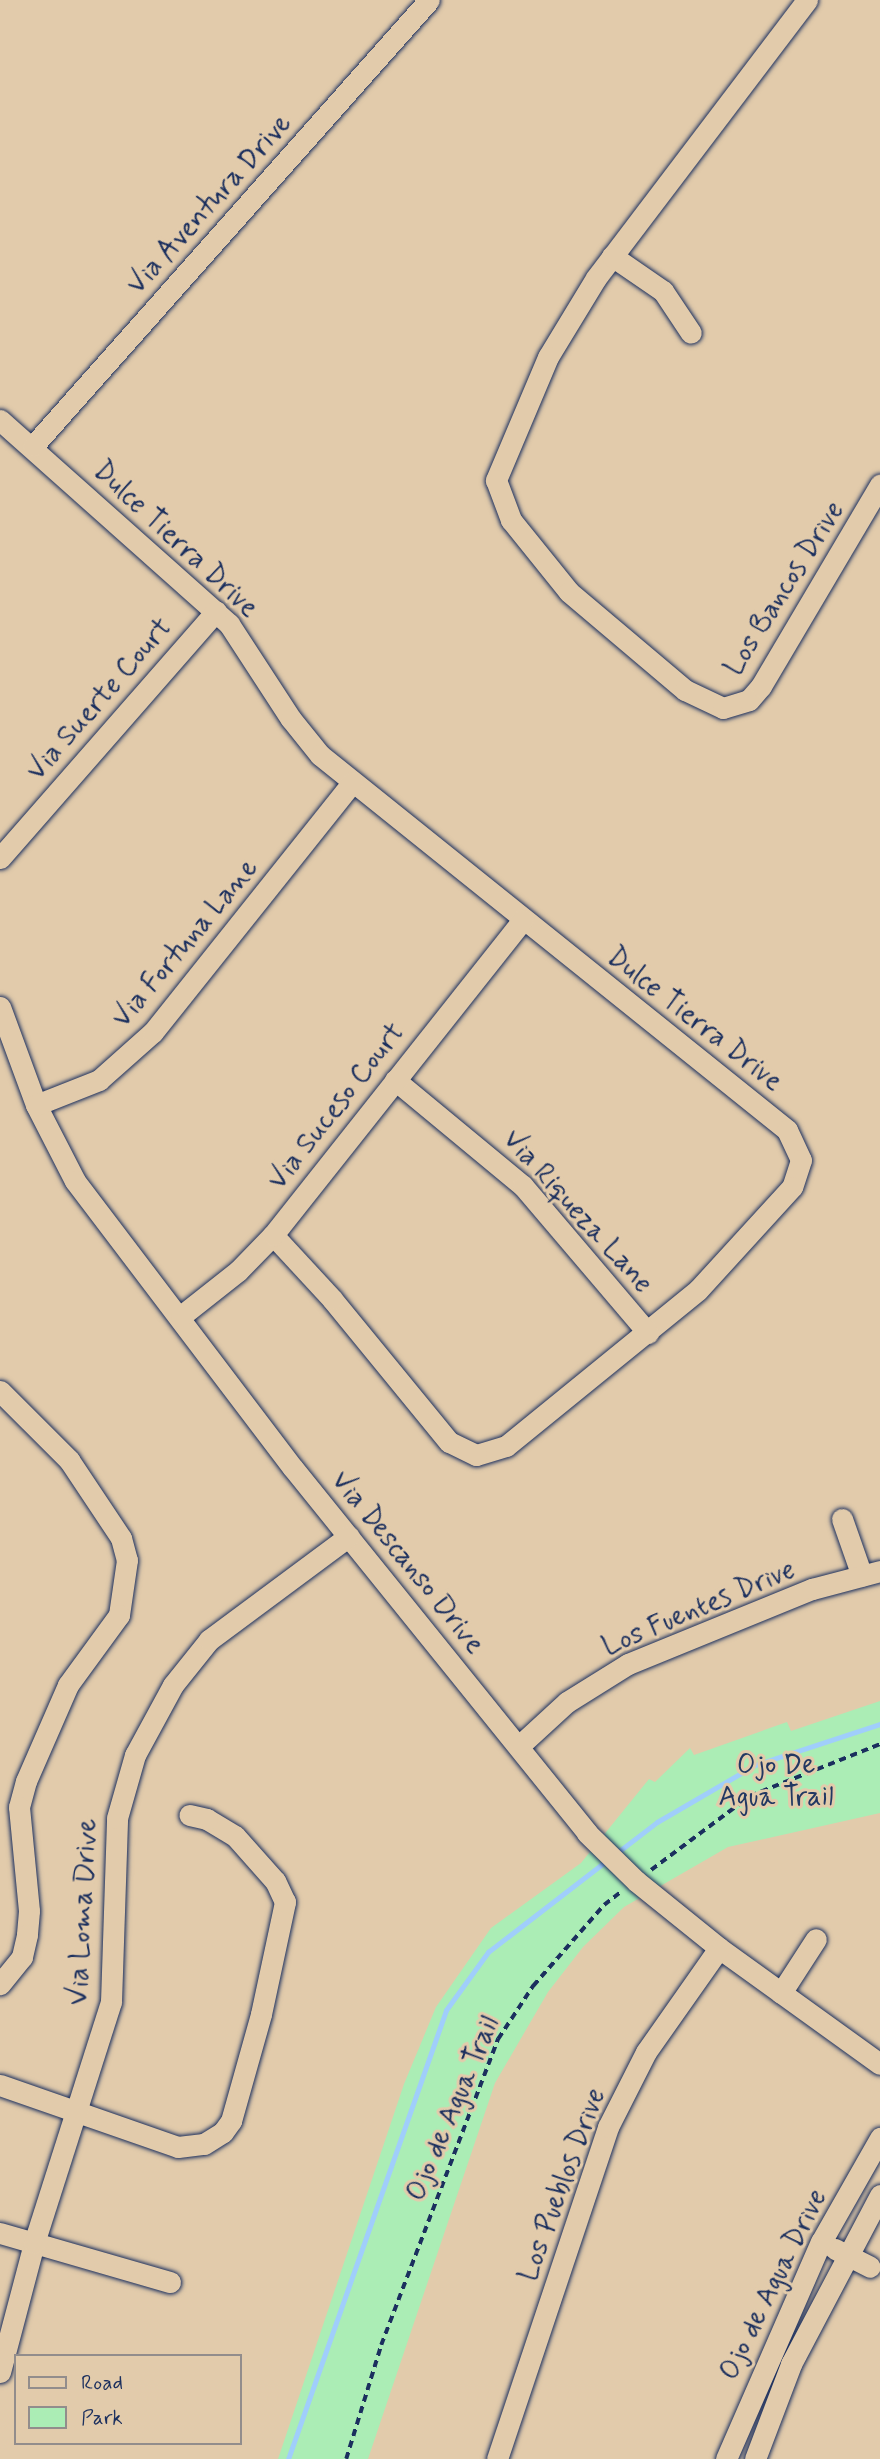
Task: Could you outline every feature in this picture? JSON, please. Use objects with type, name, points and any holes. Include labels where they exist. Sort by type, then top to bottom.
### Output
[{"type":"street","name":"Via Aventura Drive","points":[[33,446],[429,0]]},
{"type":"street","name":"Los Bancos Drive","points":[[807,0],[612,256],[548,358],[496,480],[511,520],[592,615],[685,690],[711,706],[735,708],[761,685],[880,485]]},
{"type":"street","points":[[612,256],[663,291],[691,333]]},
{"type":"street","name":"Dulce Tierra Drive","points":[[0,420],[33,446],[216,611],[257,662],[291,719],[320,755],[787,1129],[801,1160],[792,1187],[698,1290],[506,1446],[476,1455],[449,1442],[332,1299],[273,1235]]},
{"type":"street","name":"Via Suerte Court","points":[[0,858],[216,611]]},
{"type":"street","name":"Via Fortuna Lane","points":[[36,1105],[99,1080],[153,1032],[352,783]]},
{"type":"street","name":"Via Suceso Court","points":[[181,1316],[238,1271],[273,1235],[523,920]]},
{"type":"street","name":"Via Descanso Drive","points":[[0,1007],[36,1105],[75,1181],[349,1535],[605,1851],[719,1948],[880,2064]]},
{"type":"street","name":"Via Riqueza Lane","points":[[395,1080],[523,1186],[648,1333]]},
{"type":"street","points":[[0,1391],[69,1460],[121,1538],[127,1560],[119,1615],[68,1685],[26,1781],[19,1807],[29,1911],[27,1935],[22,1957],[0,1984]]},
{"type":"street","points":[[842,1519],[871,1574]]},
{"type":"street","name":"Via Loma Drive","points":[[0,2372],[34,2243],[111,2002],[116,1942],[113,1885],[117,1818],[145,1732],[173,1685],[209,1640],[349,1535]]},
{"type":"street","name":"Los Fuentes Drive","points":[[519,1746],[567,1702],[628,1664],[735,1618],[871,1574]]},
{"type":"street","points":[[0,2085],[191,2148],[212,2141],[231,2121],[285,1920],[285,1902],[275,1881],[235,1836],[207,1819],[189,1815]]},
{"type":"street","points":[[781,1993],[816,1939]]},
{"type":"street","name":"Los Pueblos Drive","points":[[497,2459],[608,2127],[646,2052],[719,1948]]},
{"type":"street","name":"Ojo de Agua Drive","points":[[726,2459],[821,2242],[880,2138]]},
{"type":"street","points":[[755,2459],[791,2364],[846,2255],[880,2195]]},
{"type":"street","points":[[0,2233],[170,2282]]},
{"type":"street","points":[[821,2242],[870,2267]]},
{"type":"path","name":"Ojo de Agua Trail","points":[[346,2459],[381,2345],[498,2039],[533,1986],[630,1875],[750,1796],[880,1744]]},
{"type":"green space","name":"Ojo De Agua Trail","points":[[880,1701],[880,1813],[728,1847],[624,1907],[583,1947],[548,1992],[495,2083],[368,2459],[278,2459],[404,2084],[436,2007],[491,1928],[581,1863],[649,1779],[655,1782],[690,1748],[694,1755],[787,1722],[791,1731]]},
{"type":"waterway","points":[[614,1855],[657,1822],[755,1765],[880,1724]]},
{"type":"waterway","points":[[288,2459],[446,2010],[488,1952],[606,1861]]}]
